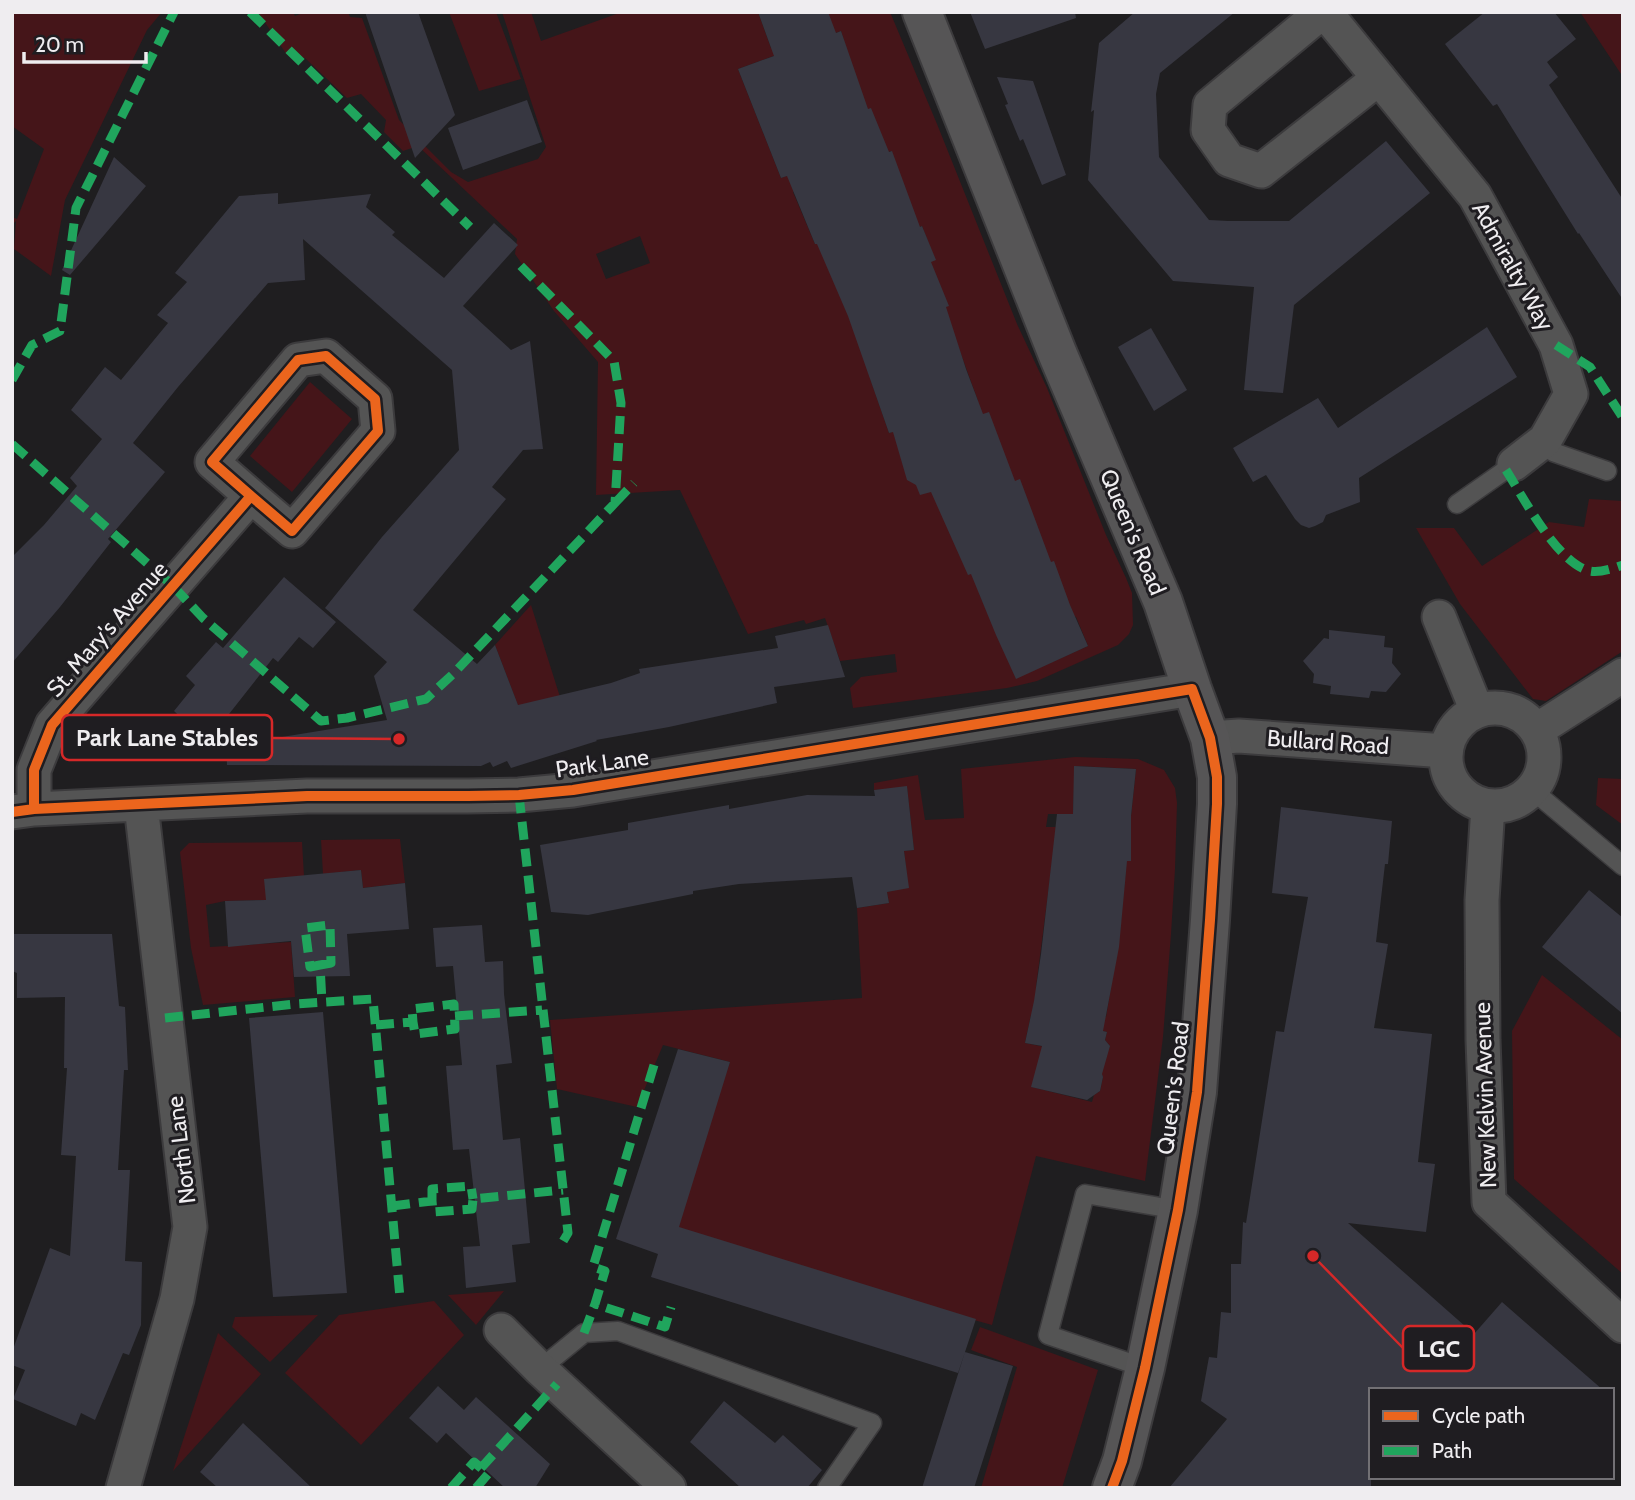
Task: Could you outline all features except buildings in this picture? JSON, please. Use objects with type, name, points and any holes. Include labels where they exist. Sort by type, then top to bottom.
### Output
[{"type":"main road","name":"Queen's Road","points":[[922,12],[1058,355],[1163,602],[1210,738],[1217,777],[1197,1092],[1178,1210],[1145,1367],[1122,1461],[1112,1488]]},
{"type":"street","name":"Admiralty Way","points":[[1379,78],[1261,171],[1230,160],[1208,130],[1210,105],[1323,12],[1379,78],[1475,196],[1556,345],[1571,394],[1545,440],[1514,464]]},
{"type":"street","points":[[326,356],[375,398],[378,431],[292,531],[251,496],[212,462],[298,360],[326,356]]},
{"type":"street","name":"St. Mary's Avenue","points":[[23,810],[34,771],[52,726],[251,496]]},
{"type":"street","points":[[1439,617],[1477,711]]},
{"type":"street","points":[[1537,730],[1623,675]]},
{"type":"street","name":"Park Lane","points":[[23,810],[307,796],[519,795],[573,790],[1192,690]]},
{"type":"street","points":[[1492,707],[1520,714],[1537,730],[1544,746],[1543,773],[1529,794],[1515,803],[1488,806],[1468,799],[1450,778],[1445,751],[1451,734],[1462,719],[1477,711],[1492,707]]},
{"type":"street","name":"Bullard Road","points":[[1210,738],[1240,736],[1445,751]]},
{"type":"street","name":"North Lane","points":[[123,1488],[177,1299],[190,1227],[141,805]]},
{"type":"street","name":"New Kelvin Avenue","points":[[1488,806],[1482,900],[1483,1040],[1489,1202],[1623,1326]]},
{"type":"street","points":[[501,1331],[670,1488]]},
{"type":"lane","points":[[1545,440],[1553,452],[1607,471]]},
{"type":"lane","points":[[1457,504],[1514,464]]},
{"type":"lane","points":[[1531,789],[1623,866]]},
{"type":"lane","points":[[1145,1367],[1048,1335],[1085,1194],[1178,1210]]},
{"type":"lane","points":[[540,1369],[583,1333],[618,1331],[872,1423],[827,1488]]},
{"type":"shaded area","points":[[12,12],[162,12],[147,30],[65,200],[51,276],[14,249],[16,221],[12,225],[12,217],[17,219],[44,149],[12,126]]},
{"type":"shaded area","points":[[258,12],[293,12],[295,16],[305,12],[348,12],[350,17],[362,18],[399,120],[451,172],[468,182],[538,159],[546,147],[502,12],[531,12],[541,41],[622,12],[758,12],[771,48],[828,12],[890,12],[1017,324],[1047,388],[1132,593],[1133,625],[1129,634],[1118,645],[1037,681],[1007,688],[853,708],[850,688],[861,677],[897,672],[895,654],[840,661],[825,618],[806,624],[804,620],[748,634],[680,490],[596,495],[598,362],[554,311],[515,254],[517,239],[418,146],[403,151],[384,132],[386,120],[361,94],[347,98],[305,58],[287,55]],"holes":[[[841,31],[865,110],[883,139],[781,178],[738,69]],[[891,151],[916,229],[922,226],[935,260],[840,234],[815,244],[793,192]],[[640,236],[650,263],[606,279],[596,254]],[[958,346],[978,401],[889,433],[870,378]],[[979,593],[1076,617],[1088,646],[1016,678]]]},
{"type":"shaded area","points":[[449,12],[496,12],[521,79],[479,91]]},
{"type":"shaded area","points":[[1580,12],[1623,12],[1623,77]]},
{"type":"shaded area","points":[[310,382],[352,419],[292,492],[250,456]]},
{"type":"shaded area","points":[[1589,499],[1623,501],[1623,651],[1546,701],[1533,699],[1460,604],[1416,528],[1454,528],[1482,566],[1549,522],[1584,527]]},
{"type":"shaded area","points":[[531,605],[560,697],[520,711],[495,645]]},
{"type":"shaded area","points":[[1075,757],[1138,759],[1164,770],[1175,788],[1177,803],[1163,1037],[1145,1181],[1036,1156],[992,1325],[668,1235],[730,1062],[663,1045],[637,1107],[557,1089],[550,1020],[862,998],[857,908],[889,903],[887,892],[908,887],[904,851],[914,850],[907,787],[874,790],[874,783],[918,775],[925,820],[964,818],[961,769]],"holes":[[[1075,766],[1136,769],[1131,816],[1131,861],[1072,858],[1057,827],[1046,827],[1048,814],[1073,814]],[[1052,863],[1126,868],[1120,931],[1106,1017],[1053,1009],[1056,991],[1036,987]],[[1031,1015],[1107,1032],[1105,1040],[1110,1046],[1100,1071],[1103,1077],[1100,1091],[1094,1095],[1092,1102],[1032,1087],[1050,1048],[1025,1043]]]},
{"type":"shaded area","points":[[1598,778],[1623,779],[1623,825],[1596,805]]},
{"type":"shaded area","points":[[400,839],[405,883],[363,888],[361,870],[323,874],[321,840]]},
{"type":"shaded area","points":[[302,842],[304,876],[266,900],[225,901],[206,905],[210,947],[291,942],[295,997],[203,1005],[191,948],[180,852],[189,843]]},
{"type":"shaded area","points":[[1542,975],[1623,1040],[1623,1274],[1514,1179],[1512,1031]]},
{"type":"shaded area","points":[[504,1291],[476,1325],[448,1295]]},
{"type":"shaded area","points":[[434,1301],[464,1335],[361,1445],[285,1373],[339,1315]]},
{"type":"shaded area","points":[[318,1315],[270,1362],[232,1327],[235,1317]]},
{"type":"shaded area","points":[[980,1327],[1098,1370],[1062,1488],[981,1488],[1017,1367],[971,1350]]},
{"type":"shaded area","points":[[218,1333],[261,1374],[173,1471]]},
{"type":"marked path","points":[[12,380],[32,345],[60,331],[76,208],[174,12]]},
{"type":"marked path","points":[[250,12],[470,227]]},
{"type":"marked path","points":[[12,444],[321,721],[347,718],[426,699],[615,503],[621,403],[614,361],[515,260]]},
{"type":"marked path","points":[[1556,345],[1590,367],[1623,418]]},
{"type":"marked path","points":[[1506,470],[1542,528],[1578,566],[1590,571],[1602,571],[1623,565]]},
{"type":"marked path","points":[[615,503],[634,483]]},
{"type":"marked path","points":[[519,795],[568,1233],[562,1243]]},
{"type":"marked path","points":[[320,965],[331,963],[330,925],[305,928],[310,967],[320,965],[322,1002]]},
{"type":"marked path","points":[[165,1018],[295,1004],[373,999],[400,1298]]},
{"type":"marked path","points":[[376,1025],[413,1022],[415,1034],[455,1029],[454,1004],[412,1009],[413,1022]]},
{"type":"marked path","points":[[455,1016],[542,1010]]},
{"type":"marked path","points":[[654,1065],[593,1267],[605,1271],[595,1304],[665,1327],[671,1307]]},
{"type":"marked path","points":[[432,1201],[432,1189],[471,1186],[473,1199]]},
{"type":"marked path","points":[[392,1206],[432,1201],[433,1212],[472,1209],[473,1199],[563,1190]]},
{"type":"marked path","points":[[584,1333],[595,1304]]},
{"type":"marked path","points":[[476,1488],[488,1474],[481,1468],[557,1384]]},
{"type":"marked path","points":[[451,1488],[474,1462],[481,1468]]},
{"type":"cycle path","points":[[34,809],[34,770],[52,725],[251,496],[292,531],[378,431],[375,399],[326,356],[298,360],[212,462],[251,496]]},
{"type":"cycle path","points":[[12,812],[307,796],[519,795],[573,790],[1192,689],[1210,738],[1217,777],[1197,1092],[1178,1210],[1145,1368],[1122,1461],[1112,1488]]},
{"type":"place","name":"Park Lane Stables","points":[[399,739]]},
{"type":"place","name":"LGC","points":[[1313,1256]]}]
